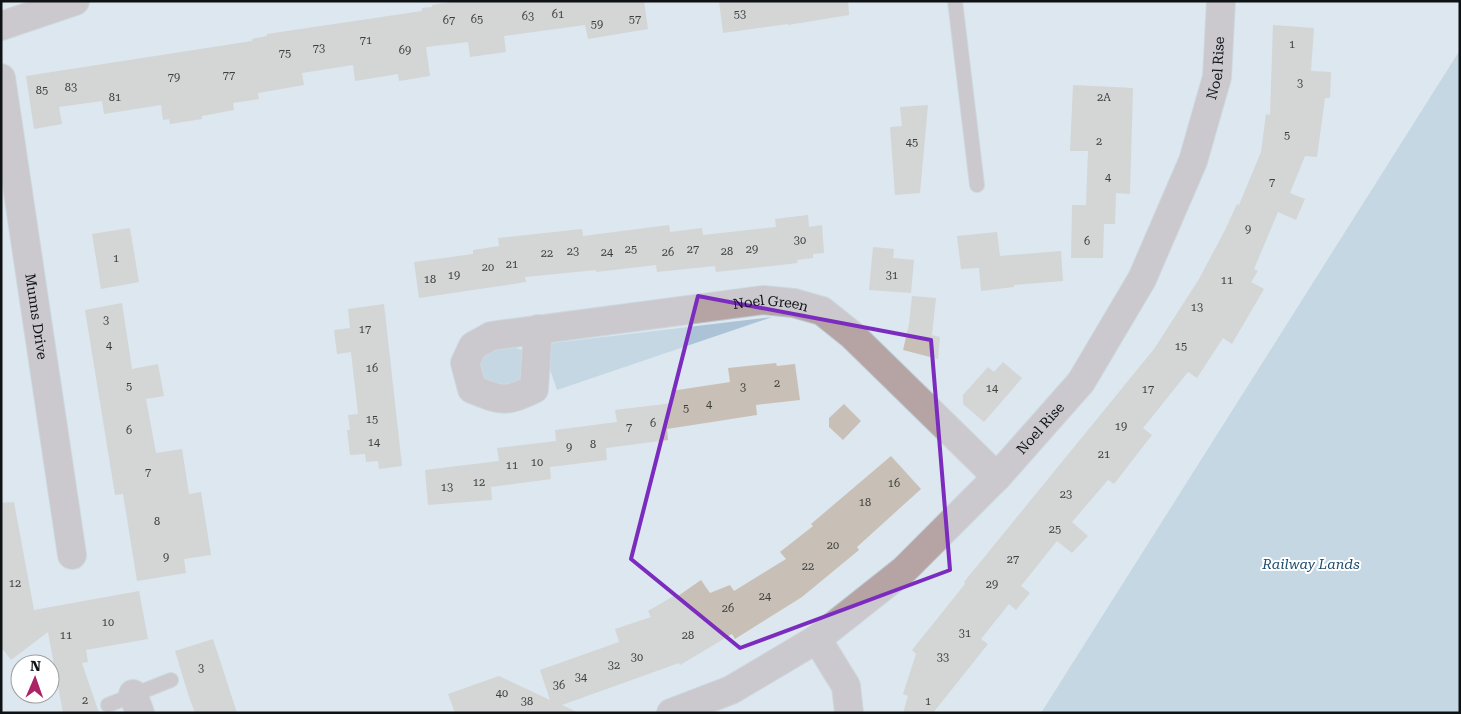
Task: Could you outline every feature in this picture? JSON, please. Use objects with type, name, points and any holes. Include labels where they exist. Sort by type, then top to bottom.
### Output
[{"type":"street","points":[[1,26],[75,1]]},
{"type":"street","name":"Noel Rise","points":[[671,713],[731,690],[817,639],[904,570],[997,477],[1081,382],[1142,278],[1193,161],[1217,77],[1221,1]]},
{"type":"street","name":"Munns Drive","points":[[1,78],[72,555]]},
{"type":"street","name":"Noel Green","points":[[538,329],[763,300],[794,302],[822,312],[852,334],[997,477]]},
{"type":"street","points":[[817,639],[846,686],[850,713]]},
{"type":"lane","points":[[955,1],[977,185]]},
{"type":"lane","points":[[108,705],[137,704],[171,680]]},
{"type":"highlighted area","points":[[698,296],[931,340],[950,570],[740,648],[631,559]]},
{"type":"green space","name":"Railway Lands","points":[[1460,50],[1460,713],[1041,713]]},
{"type":"green space","points":[[772,317],[557,390],[546,358],[553,343]]},
{"type":"green space","points":[[507,345],[522,350],[528,361],[524,379],[514,388],[479,383],[475,364],[480,354]]},
{"type":"building","points":[[457,1],[644,1],[648,29],[588,39],[585,25],[504,36],[506,52],[470,57],[468,42],[426,47],[430,76],[399,81],[398,74],[355,81],[353,65],[302,73],[304,85],[258,93],[259,99],[233,103],[234,110],[202,116],[202,119],[170,124],[169,119],[163,120],[161,105],[104,114],[102,101],[59,107],[62,124],[34,129],[26,76],[252,41],[252,39],[267,36],[267,34],[422,11],[422,8],[432,7],[432,5]]},
{"type":"building","points":[[719,1],[848,1],[849,15],[723,33]]},
{"type":"building","points":[[1273,25],[1314,28],[1311,71],[1331,72],[1330,98],[1325,98],[1317,157],[1305,156],[1290,193],[1305,199],[1296,220],[1278,212],[1254,269],[1258,271],[1251,282],[1264,289],[1232,344],[1223,338],[1197,378],[1188,372],[1143,428],[1152,435],[1114,484],[1108,480],[1072,522],[1088,536],[1072,553],[1057,541],[1021,586],[1030,593],[1016,610],[1009,604],[981,639],[988,644],[933,713],[903,713],[908,696],[903,694],[916,654],[912,650],[965,584],[964,582],[1154,349],[1199,279],[1237,204],[1239,205],[1261,152],[1266,114],[1270,115]]},
{"type":"building","points":[[1073,85],[1133,88],[1130,194],[1116,193],[1115,224],[1104,224],[1103,258],[1071,258],[1072,205],[1086,205],[1088,151],[1070,151]]},
{"type":"building","points":[[928,105],[920,193],[895,195],[890,127],[902,126],[900,107]]},
{"type":"building","points":[[808,215],[809,227],[822,225],[824,253],[813,254],[813,258],[797,260],[798,263],[716,272],[715,266],[657,272],[656,265],[596,272],[596,270],[525,277],[526,282],[419,298],[414,262],[473,254],[473,250],[499,246],[498,238],[582,229],[583,236],[669,225],[670,232],[702,228],[703,235],[776,227],[775,219]]},
{"type":"building","points":[[130,228],[139,282],[101,289],[92,234]]},
{"type":"building","points":[[997,232],[1000,256],[1061,251],[1063,281],[1014,285],[1014,287],[981,291],[979,268],[961,269],[957,236]]},
{"type":"building","points":[[873,247],[894,249],[893,258],[914,260],[911,293],[869,290]]},
{"type":"building","points":[[912,296],[936,298],[932,335],[940,337],[938,359],[903,350],[909,324]]},
{"type":"building","points":[[122,303],[132,369],[158,364],[164,396],[146,399],[156,453],[182,449],[189,494],[201,492],[211,555],[184,559],[186,573],[137,581],[123,494],[115,495],[85,310]]},
{"type":"building","points":[[384,304],[402,466],[379,469],[378,461],[366,462],[365,454],[350,455],[347,430],[350,430],[348,415],[358,414],[351,352],[337,354],[334,330],[350,328],[348,309]]},
{"type":"building","points":[[1003,362],[1022,378],[984,422],[963,404],[963,395],[988,367],[994,372]]},
{"type":"building","points":[[776,363],[777,366],[795,364],[800,400],[756,405],[757,415],[667,429],[668,440],[606,448],[607,460],[550,467],[551,479],[491,487],[492,500],[428,505],[425,470],[499,461],[497,448],[556,441],[555,430],[617,422],[615,410],[673,403],[671,391],[730,382],[728,368]]},
{"type":"building","points":[[844,404],[861,421],[843,440],[829,427],[829,418]]},
{"type":"building","points":[[891,456],[921,489],[857,547],[859,550],[802,597],[735,639],[732,634],[680,665],[679,663],[562,705],[579,713],[455,713],[448,694],[499,676],[550,700],[540,670],[619,642],[615,629],[651,617],[648,611],[677,594],[678,596],[701,580],[710,593],[730,585],[734,591],[786,559],[780,552],[813,526],[811,524]]},
{"type":"building","points":[[14,502],[34,610],[139,591],[148,639],[86,650],[88,662],[82,663],[99,713],[63,713],[60,697],[60,654],[52,654],[48,632],[19,654],[10,654],[10,659],[1,647],[1,503]]},
{"type":"building","points":[[213,639],[237,713],[195,713],[189,697],[175,651]]}]
